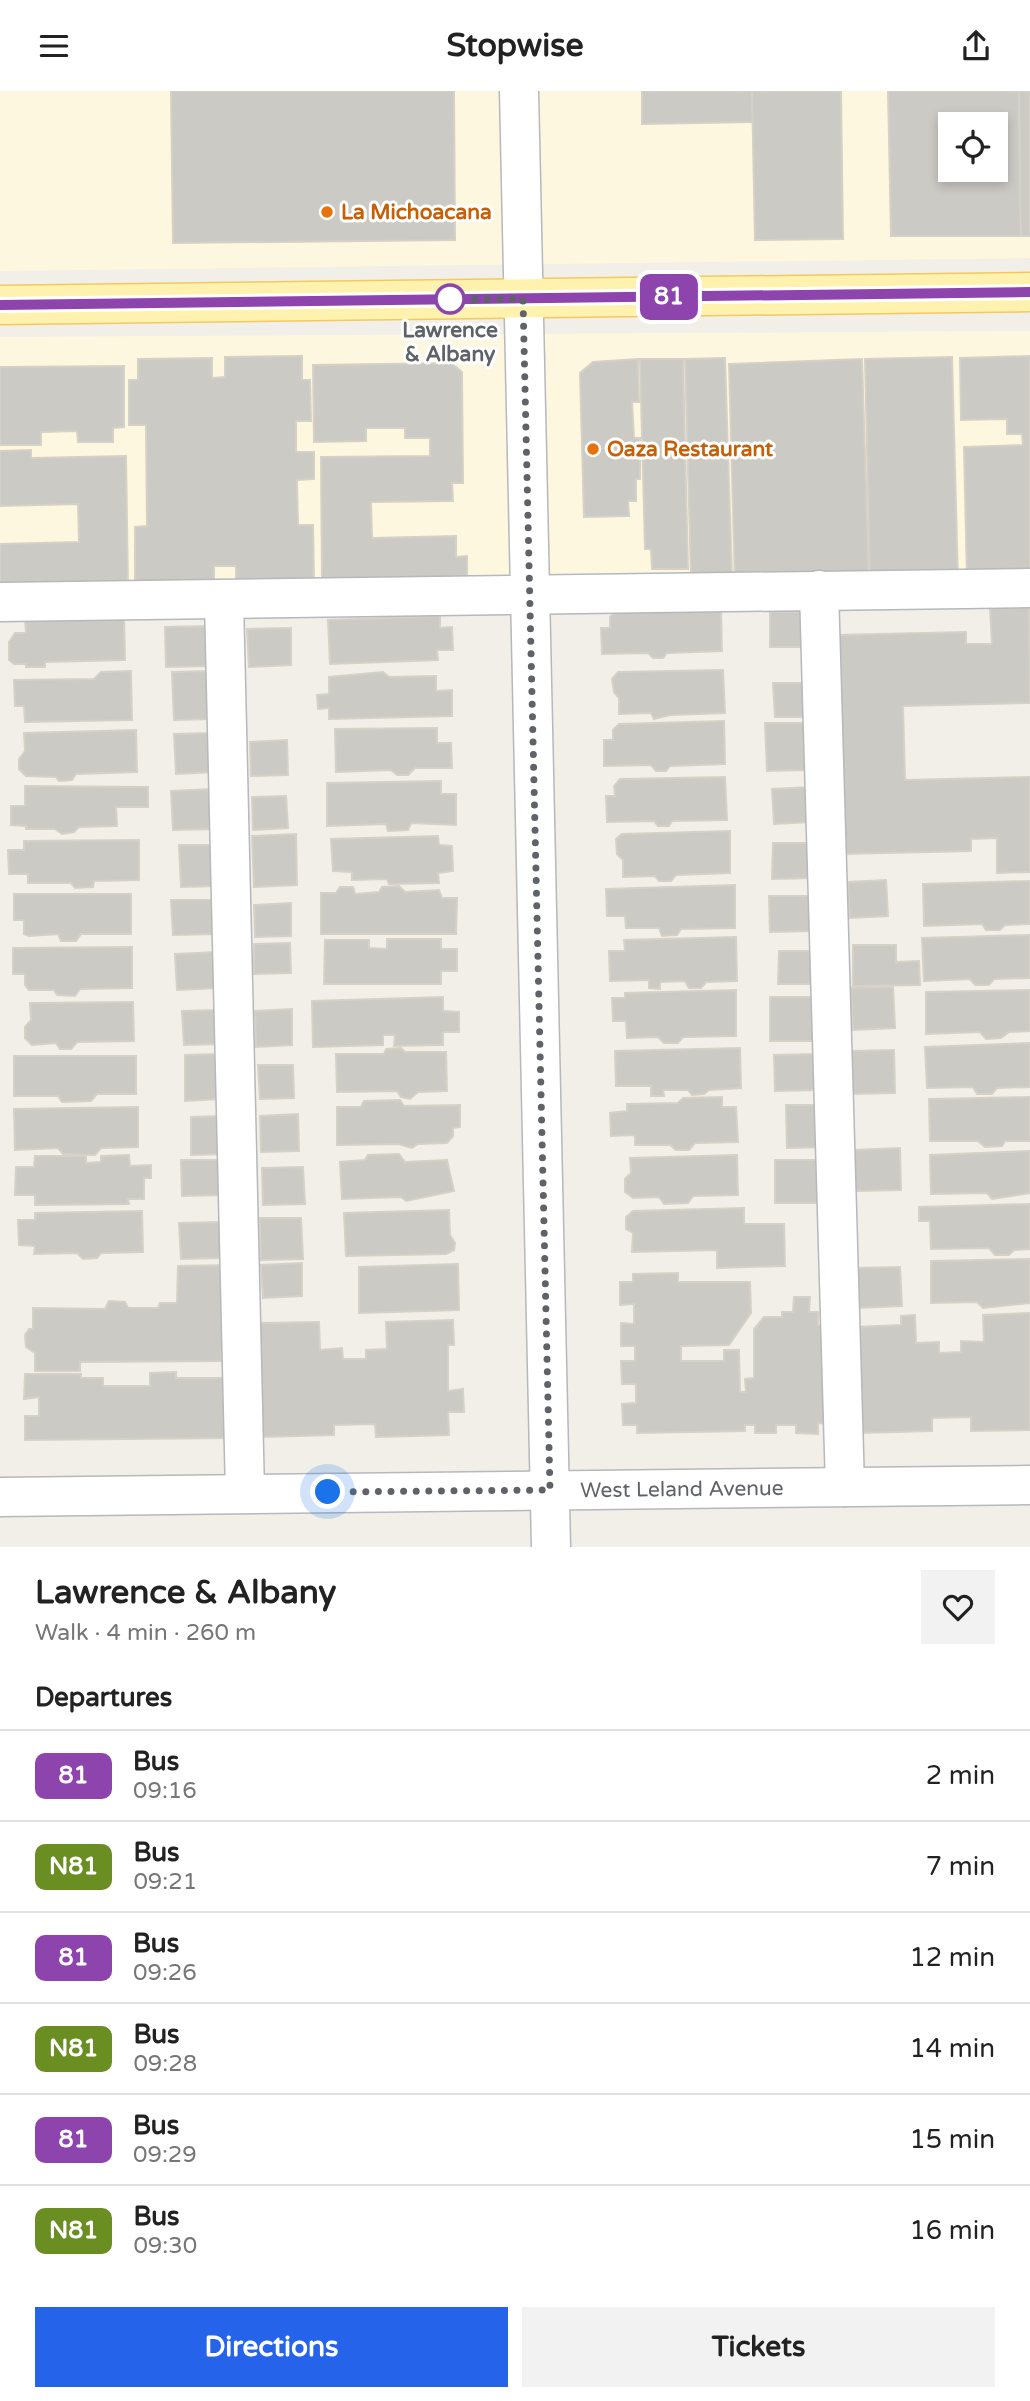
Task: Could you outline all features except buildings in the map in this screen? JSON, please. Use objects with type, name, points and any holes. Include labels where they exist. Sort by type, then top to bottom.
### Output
[{"type":"main road","points":[[0,305],[1030,292]]},
{"type":"street","points":[[519,91],[551,1547]]},
{"type":"street","points":[[0,602],[1030,588]]},
{"type":"street","points":[[819,590],[845,1487]]},
{"type":"street","points":[[224,601],[245,1493]]},
{"type":"street","name":"West Leland Avenue","points":[[0,1497],[1030,1485]]},
{"type":"shaded area","points":[[0,91],[1030,91],[1030,258],[0,271]]},
{"type":"shaded area","points":[[1030,331],[1030,589],[0,608],[0,337]]},
{"type":"bus line","name":"81","points":[[0,305],[1030,292]]},
{"type":"place","name":"La Michoacana","points":[[327,212]]},
{"type":"place","name":"Lawrence & Albany","points":[[450,299]]},
{"type":"place","name":"Oaza Restaurant","points":[[593,449]]},
{"type":"route","points":[[328,1492],[550,1490],[523,299],[439,300],[450,299]]}]
